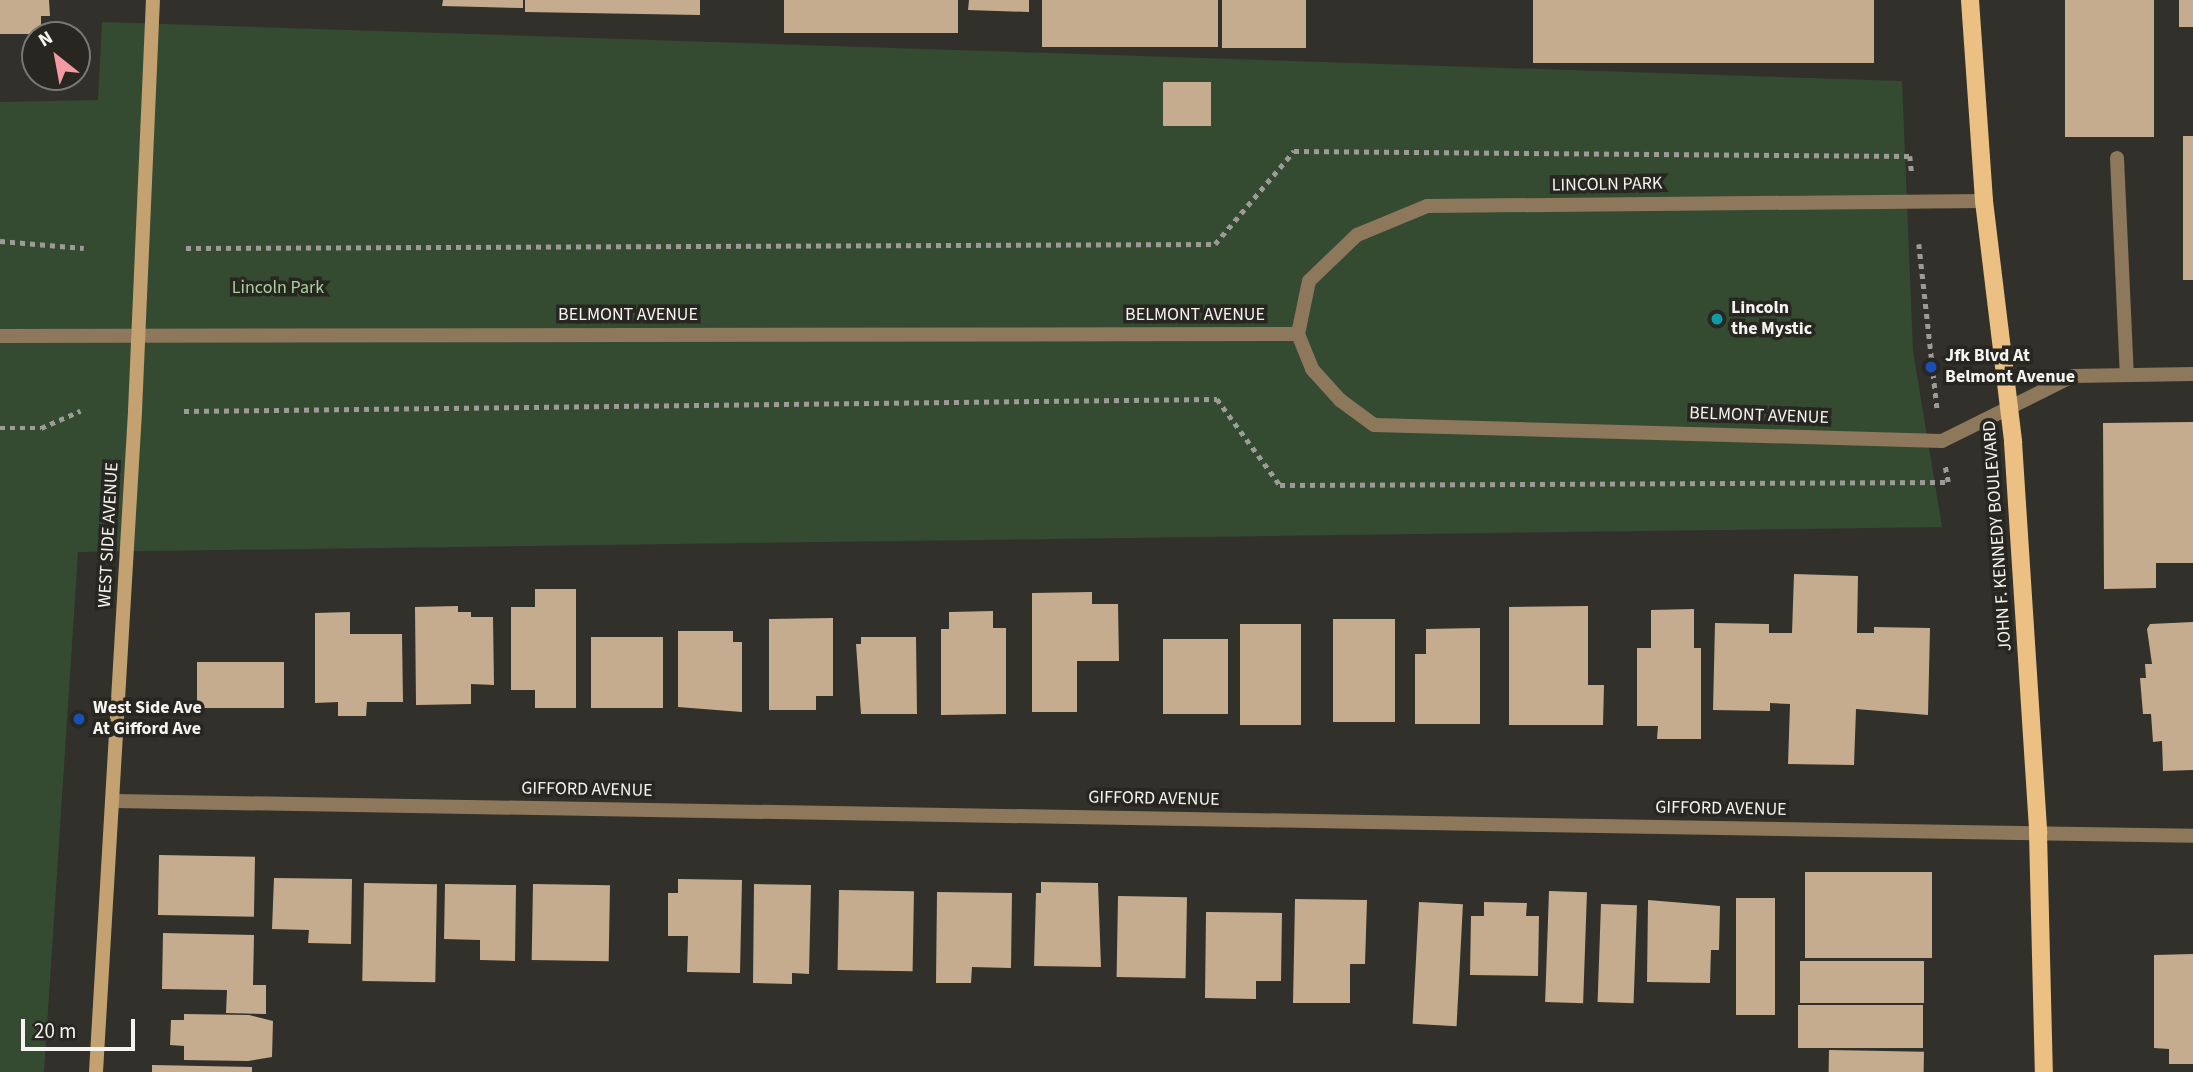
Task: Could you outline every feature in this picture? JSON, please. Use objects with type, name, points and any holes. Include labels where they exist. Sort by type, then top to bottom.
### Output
[{"type":"main road","name":"WEST SIDE AVENUE","points":[[96,1072],[114,801],[153,0]]},
{"type":"main road","name":"JOHN F. KENNEDY BOULEVARD","points":[[1970,0],[1984,201],[2010,404],[2038,833],[2044,1072]]},
{"type":"street","points":[[2117,158],[2127,375]]},
{"type":"street","name":"LINCOLN PARK","points":[[1298,334],[1309,281],[1357,234],[1427,206],[1984,201]]},
{"type":"street","name":"BELMONT AVENUE","points":[[136,335],[1298,334],[1311,369],[1340,400],[1374,425],[1942,441],[2010,404],[2073,376],[2193,374]]},
{"type":"street","points":[[0,336],[136,335]]},
{"type":"street","name":"GIFFORD AVENUE","points":[[114,801],[2193,836]]},
{"type":"path","points":[[186,248],[1215,244],[1294,151],[1910,156],[1912,179]]},
{"type":"path","points":[[0,242],[84,248]]},
{"type":"path","points":[[1919,244],[1937,408]]},
{"type":"path","points":[[184,411],[1217,399],[1280,485],[1948,482],[1945,461]]},
{"type":"path","points":[[0,428],[41,428],[80,411]]},
{"type":"green space","name":"Lincoln Park","points":[[102,22],[1902,81],[1913,351],[1942,527],[78,552],[44,1072],[0,1072],[0,102],[98,100]]},
{"type":"building","points":[[0,0],[49,0],[50,16],[41,16],[41,21],[21,21],[21,34],[0,34]]},
{"type":"building","points":[[443,0],[523,0],[523,8],[442,6]]},
{"type":"building","points":[[525,0],[700,0],[700,15],[525,12]]},
{"type":"building","points":[[784,0],[958,0],[958,33],[784,33]]},
{"type":"building","points":[[969,0],[1029,0],[1029,12],[968,10]]},
{"type":"building","points":[[1042,0],[1218,0],[1218,47],[1042,47]]},
{"type":"building","points":[[1222,0],[1306,0],[1306,48],[1222,48]]},
{"type":"building","points":[[1533,0],[1874,0],[1874,63],[1533,63]]},
{"type":"building","points":[[2065,0],[2154,0],[2154,137],[2065,137]]},
{"type":"building","points":[[2179,0],[2193,0],[2193,27],[2179,27]]},
{"type":"building","points":[[1163,82],[1211,82],[1211,126],[1163,126]]},
{"type":"building","points":[[2183,136],[2193,136],[2193,280],[2183,280]]},
{"type":"building","points":[[2193,422],[2193,563],[2156,563],[2156,588],[2104,589],[2103,423]]},
{"type":"building","points":[[1794,574],[1858,576],[1857,633],[1874,633],[1874,627],[1930,628],[1928,715],[1856,709],[1854,765],[1788,764],[1790,704],[1770,703],[1770,711],[1713,710],[1715,623],[1769,624],[1769,633],[1792,633]]},
{"type":"building","points":[[535,589],[576,589],[576,708],[535,708],[535,690],[511,690],[511,607],[535,607]]},
{"type":"building","points":[[1092,592],[1092,604],[1118,604],[1119,661],[1077,661],[1077,712],[1032,712],[1032,593]]},
{"type":"building","points":[[458,606],[458,612],[471,612],[471,617],[493,617],[494,685],[471,684],[471,704],[416,705],[415,607]]},
{"type":"building","points":[[1588,606],[1588,685],[1604,685],[1603,725],[1509,725],[1509,607]]},
{"type":"building","points":[[1694,609],[1694,648],[1701,648],[1701,739],[1657,739],[1658,726],[1637,726],[1637,648],[1651,648],[1651,610]]},
{"type":"building","points":[[993,611],[993,628],[1006,628],[1006,714],[941,715],[941,629],[949,629],[949,612]]},
{"type":"building","points":[[350,612],[350,634],[402,634],[403,702],[367,702],[366,716],[338,716],[338,702],[315,703],[315,613]]},
{"type":"building","points":[[833,618],[833,696],[816,696],[816,710],[769,710],[769,619]]},
{"type":"building","points":[[1333,619],[1395,619],[1395,722],[1333,722]]},
{"type":"building","points":[[2193,622],[2193,770],[2163,771],[2162,741],[2153,742],[2151,714],[2143,714],[2140,678],[2146,678],[2145,664],[2152,664],[2147,629],[2150,624]]},
{"type":"building","points":[[1240,624],[1301,624],[1301,725],[1240,725]]},
{"type":"building","points":[[1480,628],[1480,724],[1415,724],[1415,654],[1426,654],[1426,629]]},
{"type":"building","points":[[678,631],[733,631],[733,642],[742,642],[742,712],[678,707]]},
{"type":"building","points":[[591,637],[663,637],[663,708],[591,708]]},
{"type":"building","points":[[861,637],[916,637],[917,714],[861,714],[856,644],[861,644]]},
{"type":"building","points":[[1163,639],[1228,639],[1228,714],[1163,714]]},
{"type":"building","points":[[197,662],[284,662],[284,708],[197,708]]},
{"type":"building","points":[[159,855],[255,857],[254,917],[158,915]]},
{"type":"building","points":[[1805,872],[1932,872],[1932,958],[1805,958]]},
{"type":"building","points":[[274,878],[352,879],[351,944],[308,943],[309,930],[272,929]]},
{"type":"building","points":[[678,879],[742,880],[740,973],[687,972],[688,936],[668,936],[668,893],[678,893]]},
{"type":"building","points":[[1041,882],[1098,883],[1101,967],[1034,966],[1036,893],[1041,893]]},
{"type":"building","points":[[364,883],[437,884],[435,982],[362,981]]},
{"type":"building","points":[[445,884],[516,885],[515,961],[480,960],[480,940],[444,939]]},
{"type":"building","points":[[533,884],[610,885],[609,961],[532,960]]},
{"type":"building","points":[[754,884],[811,885],[809,974],[792,973],[792,984],[753,983]]},
{"type":"building","points":[[839,890],[914,891],[913,971],[838,970]]},
{"type":"building","points":[[1549,891],[1587,892],[1583,1003],[1545,1002]]},
{"type":"building","points":[[937,892],[1012,893],[1011,968],[972,967],[971,983],[936,983]]},
{"type":"building","points":[[1118,896],[1187,897],[1186,978],[1117,977]]},
{"type":"building","points":[[1736,898],[1775,898],[1775,1015],[1736,1015]]},
{"type":"building","points":[[1295,899],[1367,900],[1365,964],[1350,964],[1350,1003],[1293,1003]]},
{"type":"building","points":[[1648,900],[1720,906],[1719,950],[1711,950],[1710,983],[1647,982]]},
{"type":"building","points":[[1419,902],[1463,904],[1457,1026],[1413,1024]]},
{"type":"building","points":[[1484,902],[1527,903],[1526,916],[1539,916],[1538,976],[1470,975],[1471,916],[1484,916]]},
{"type":"building","points":[[1601,904],[1637,905],[1634,1003],[1598,1002]]},
{"type":"building","points":[[1206,912],[1282,913],[1281,981],[1256,981],[1256,999],[1205,998]]},
{"type":"building","points":[[163,933],[254,935],[253,985],[266,985],[266,1014],[226,1013],[227,990],[162,989]]},
{"type":"building","points":[[2193,954],[2193,1064],[2169,1064],[2169,1049],[2154,1048],[2154,955]]},
{"type":"building","points":[[1800,961],[1924,961],[1924,1003],[1800,1003]]},
{"type":"building","points":[[1798,1005],[1923,1005],[1923,1048],[1798,1048]]},
{"type":"building","points":[[184,1014],[249,1015],[273,1021],[272,1057],[248,1061],[184,1060],[184,1046],[170,1045],[171,1020],[184,1020]]},
{"type":"building","points":[[1829,1050],[1924,1052],[1924,1072],[1829,1072]]},
{"type":"building","points":[[152,1065],[252,1067],[252,1072],[152,1072]]},
{"type":"place","name":"Lincoln the Mystic","points":[[1717,319]]},
{"type":"place","name":"Jfk Blvd At Belmont Avenue","points":[[1931,367]]},
{"type":"place","name":"West Side Ave At Gifford Ave","points":[[79,719]]}]
